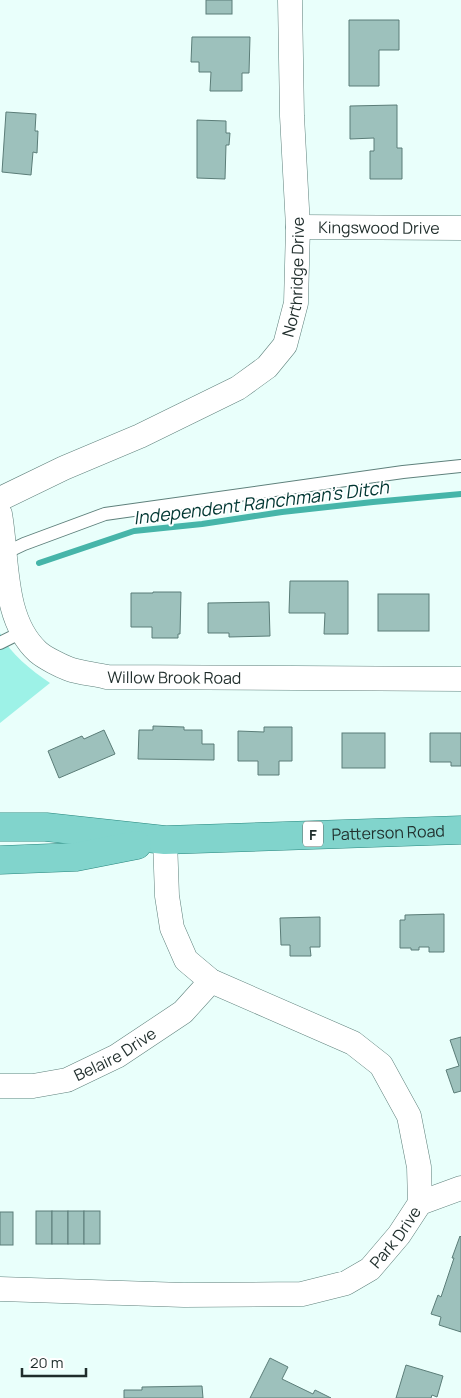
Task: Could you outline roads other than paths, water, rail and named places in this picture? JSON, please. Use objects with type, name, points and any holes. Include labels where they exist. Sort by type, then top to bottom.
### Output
[{"type":"main road","name":"Patterson Road","points":[[0,827],[46,828],[165,840],[461,830]]},
{"type":"main road","name":"Patterson Road","points":[[0,860],[76,858],[165,840]]},
{"type":"street","name":"Northridge Drive","points":[[0,499],[64,468],[140,436],[238,388],[267,367],[285,345],[296,303],[298,227],[292,116],[290,0]]},
{"type":"street","name":"Kingswood Drive","points":[[298,227],[461,228]]},
{"type":"street","name":"Willow Brook Road","points":[[0,514],[9,597],[22,632],[39,653],[70,669],[107,676],[461,678]]},
{"type":"street","name":"Park Drive","points":[[0,1289],[184,1295],[302,1294],[346,1283],[370,1269],[399,1235],[420,1203],[419,1167],[409,1116],[381,1065],[353,1043],[211,981],[186,960],[172,928],[167,896],[165,840]]},
{"type":"street","name":"Belaire Drive","points":[[0,1086],[33,1086],[67,1080],[117,1056],[183,1012],[211,981]]},
{"type":"street","points":[[420,1203],[461,1188]]},
{"type":"lane","points":[[5,553],[105,514],[403,472],[461,466]]},
{"type":"lane","points":[[0,643],[22,632]]},
{"type":"waterway","name":"Independent Ranchman's Ditch","points":[[39,563],[134,531],[202,524],[282,512],[461,494]]}]
